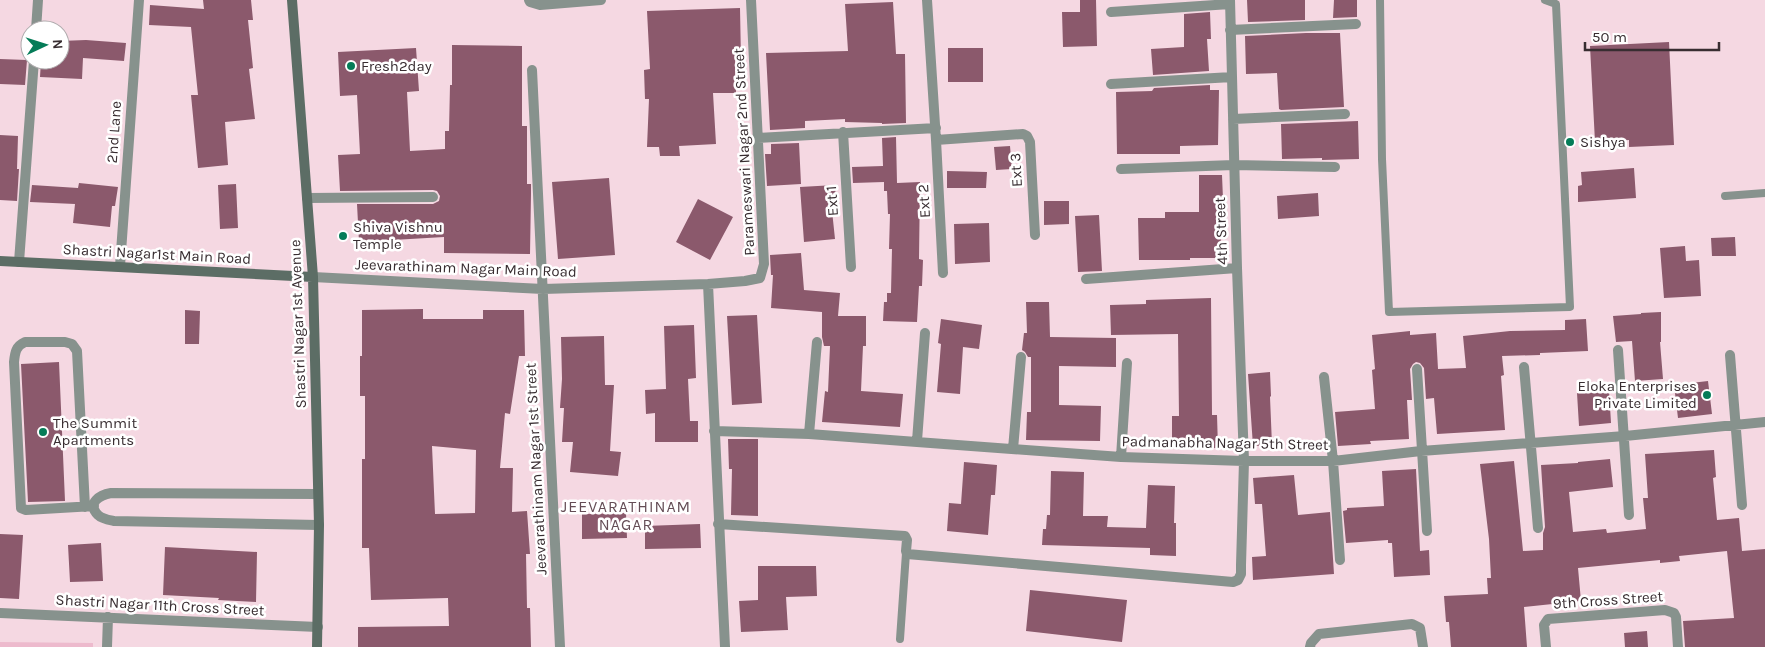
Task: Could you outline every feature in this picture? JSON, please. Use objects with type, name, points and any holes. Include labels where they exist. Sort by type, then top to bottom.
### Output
[{"type":"street","points":[[37,20],[38,0]]},
{"type":"street","name":"2nd Lane","points":[[120,266],[139,0]]},
{"type":"street","name":"Shastri Nagar 1st Avenue","points":[[292,0],[313,277],[319,525],[317,647]]},
{"type":"street","points":[[529,0],[540,5],[601,0]]},
{"type":"street","name":"Parameswari Nagar 2nd Street","points":[[708,284],[754,280],[760,278],[763,272],[751,0]]},
{"type":"street","name":"Ext 2","points":[[927,0],[936,128],[942,273]]},
{"type":"street","points":[[1111,12],[1230,2]]},
{"type":"street","name":"4th Street","points":[[906,553],[1232,582],[1238,580],[1240,574],[1244,462],[1230,2]]},
{"type":"street","points":[[1230,30],[1356,24]]},
{"type":"street","points":[[19,262],[33,70]]},
{"type":"street","name":"Jeevarathinam Nagar 1st Street","points":[[532,70],[560,647]]},
{"type":"street","points":[[1111,84],[1232,77]]},
{"type":"street","points":[[1233,119],[1345,114]]},
{"type":"street","points":[[758,138],[936,128]]},
{"type":"street","name":"Ext 1","points":[[842,132],[851,267]]},
{"type":"street","name":"Ext 3","points":[[936,140],[1023,134],[1027,136],[1030,142],[1035,235]]},
{"type":"street","points":[[1122,169],[1234,165],[1335,167]]},
{"type":"street","points":[[307,198],[433,198]]},
{"type":"street","name":"Shastri Nagar1st Main Road","points":[[0,261],[313,277]]},
{"type":"street","points":[[1086,280],[1237,268]]},
{"type":"street","name":"Jeevarathinam Nagar Main Road","points":[[313,277],[543,289],[708,284]]},
{"type":"street","points":[[708,284],[725,647]]},
{"type":"street","points":[[917,441],[925,333]]},
{"type":"street","points":[[318,494],[111,493],[101,495],[89,506],[26,510],[21,508],[15,352],[19,345],[25,342],[65,342],[72,344],[77,351],[89,506],[96,514],[114,521],[319,525]]},
{"type":"street","points":[[809,434],[817,342]]},
{"type":"street","points":[[1618,350],[1629,515]]},
{"type":"street","points":[[1730,355],[1742,505]]},
{"type":"street","points":[[1013,449],[1021,357]]},
{"type":"street","points":[[1121,457],[1127,363]]},
{"type":"street","points":[[1524,367],[1538,528]]},
{"type":"street","points":[[1417,369],[1427,531]]},
{"type":"street","points":[[1324,376],[1333,460],[1340,560]]},
{"type":"street","name":"Padmanabha Nagar 5th Street","points":[[714,430],[917,441],[1121,457],[1244,462],[1333,460],[1530,442],[1625,436],[1765,422]]},
{"type":"street","points":[[718,524],[905,536],[907,540],[906,553]]},
{"type":"street","name":"9th Cross Street","points":[[1546,647],[1545,621],[1548,619],[1665,610],[1674,613],[1676,617],[1678,647]]},
{"type":"street","name":"Shastri Nagar 11th Cross Street","points":[[0,613],[318,627]]},
{"type":"street","points":[[106,647],[108,618]]},
{"type":"street","points":[[1310,647],[1319,634],[1412,624],[1420,628],[1423,647]]},
{"type":"lane","points":[[1380,0],[1382,159],[1389,312],[1570,307],[1556,4],[1545,0]]},
{"type":"lane","points":[[1725,196],[1765,194]]},
{"type":"lane","points":[[900,639],[906,553]]},
{"type":"shaded area","points":[[0,642],[93,643],[93,647],[0,647]]},
{"type":"building","points":[[203,0],[251,0],[253,20],[248,20],[253,68],[249,69],[255,119],[225,122],[228,165],[198,168],[191,95],[198,95],[191,27],[149,25],[150,5],[204,9]]},
{"type":"building","points":[[1080,0],[1096,0],[1097,46],[1063,47],[1062,12],[1080,12]]},
{"type":"building","points":[[1247,0],[1305,0],[1305,20],[1248,22]]},
{"type":"building","points":[[1334,0],[1357,0],[1357,17],[1333,18]]},
{"type":"building","points":[[893,2],[896,54],[905,54],[906,123],[845,122],[845,119],[805,121],[805,128],[770,130],[766,53],[848,51],[845,4]]},
{"type":"building","points":[[740,8],[741,61],[735,61],[736,93],[713,93],[716,144],[679,146],[680,156],[660,156],[659,147],[647,147],[649,99],[645,99],[644,70],[650,69],[647,11]]},
{"type":"building","points":[[1210,12],[1211,39],[1207,39],[1209,71],[1153,75],[1151,49],[1184,47],[1184,14]]},
{"type":"building","points":[[1340,33],[1344,107],[1281,110],[1279,109],[1277,73],[1246,74],[1245,36]]},
{"type":"building","points":[[70,41],[126,43],[124,61],[83,58],[82,79],[40,77],[40,70],[70,70]]},
{"type":"building","points":[[1669,42],[1674,145],[1629,147],[1629,140],[1595,142],[1590,46]]},
{"type":"building","points":[[452,45],[522,46],[522,126],[527,126],[527,184],[531,184],[530,254],[444,253],[444,237],[359,242],[357,204],[433,204],[439,201],[440,196],[437,191],[433,190],[340,191],[338,155],[360,154],[357,95],[340,96],[338,52],[416,48],[419,91],[407,92],[410,151],[445,149],[445,131],[449,131]]},
{"type":"building","points":[[948,48],[983,48],[983,82],[948,82]]},
{"type":"building","points":[[0,59],[20,60],[20,70],[26,70],[25,85],[0,84]]},
{"type":"building","points":[[1210,85],[1210,90],[1219,90],[1218,145],[1180,146],[1180,154],[1117,154],[1116,92],[1152,91],[1154,88]]},
{"type":"building","points":[[1358,121],[1359,159],[1282,159],[1281,124]]},
{"type":"building","points":[[0,135],[18,136],[17,169],[19,169],[17,201],[0,200]]},
{"type":"building","points":[[896,137],[897,183],[920,182],[919,259],[923,260],[922,286],[919,286],[917,322],[883,321],[884,302],[887,302],[887,293],[891,293],[892,249],[889,249],[890,214],[888,214],[887,191],[884,191],[884,182],[853,183],[852,167],[883,166],[882,138]]},
{"type":"building","points":[[799,143],[801,184],[767,186],[765,154],[771,154],[771,144]]},
{"type":"building","points":[[1010,146],[1012,169],[996,170],[994,147]]},
{"type":"building","points":[[1634,168],[1636,198],[1578,202],[1578,186],[1582,185],[1581,172]]},
{"type":"building","points":[[947,171],[987,172],[986,188],[947,188]]},
{"type":"building","points":[[1199,175],[1222,175],[1223,199],[1220,199],[1221,258],[1139,260],[1138,218],[1165,218],[1165,212],[1199,212]]},
{"type":"building","points":[[609,178],[615,255],[558,259],[552,182]]},
{"type":"building","points":[[79,183],[118,187],[115,206],[112,206],[110,227],[73,223],[75,204],[30,202],[32,185],[78,188]]},
{"type":"building","points":[[236,184],[238,228],[220,229],[218,185]]},
{"type":"building","points":[[835,185],[836,201],[831,201],[835,239],[804,242],[800,187]]},
{"type":"building","points":[[1318,193],[1319,216],[1278,219],[1277,196]]},
{"type":"building","points":[[698,199],[733,217],[710,260],[676,242]]},
{"type":"building","points":[[1044,201],[1069,201],[1069,224],[1044,225]]},
{"type":"building","points":[[1099,215],[1102,271],[1078,272],[1075,216]]},
{"type":"building","points":[[989,223],[990,262],[955,264],[954,224]]},
{"type":"building","points":[[1735,237],[1736,256],[1712,256],[1711,238]]},
{"type":"building","points":[[1685,246],[1686,261],[1699,260],[1701,296],[1664,298],[1660,248]]},
{"type":"building","points":[[801,253],[804,290],[840,293],[838,316],[866,316],[866,346],[863,346],[861,391],[903,394],[900,427],[822,422],[825,391],[828,392],[830,346],[824,346],[822,312],[771,308],[773,275],[771,275],[770,255]]},
{"type":"building","points":[[1211,298],[1212,415],[1217,415],[1218,448],[1172,449],[1172,416],[1179,416],[1178,334],[1111,335],[1110,305],[1146,304],[1146,300]]},
{"type":"building","points":[[1026,302],[1049,302],[1050,337],[1116,338],[1116,367],[1059,366],[1059,405],[1101,406],[1100,441],[1026,440],[1027,412],[1031,412],[1031,357],[1028,357],[1022,350],[1024,333],[1027,333]]},
{"type":"building","points":[[423,309],[423,319],[483,319],[483,310],[524,310],[525,356],[519,356],[510,414],[505,413],[500,468],[513,468],[512,512],[527,511],[530,554],[526,554],[527,608],[530,608],[531,647],[358,647],[358,627],[449,626],[448,598],[371,600],[369,548],[362,548],[362,459],[365,459],[365,396],[360,396],[362,310]],"holes":[[[432,446],[476,450],[475,513],[435,514]]]},
{"type":"building","points":[[185,310],[200,311],[199,344],[185,344]]},
{"type":"building","points":[[1661,312],[1660,342],[1663,379],[1635,381],[1632,341],[1616,342],[1613,316]]},
{"type":"building","points":[[757,315],[762,403],[732,405],[727,316]]},
{"type":"building","points":[[941,319],[982,325],[979,349],[963,347],[960,394],[937,392],[941,344],[938,343]]},
{"type":"building","points":[[1586,319],[1588,351],[1502,356],[1504,375],[1501,376],[1505,430],[1437,434],[1434,398],[1426,399],[1424,368],[1420,363],[1416,362],[1410,369],[1412,400],[1407,400],[1409,439],[1370,441],[1371,444],[1338,446],[1335,412],[1375,409],[1372,370],[1375,369],[1372,335],[1410,331],[1410,335],[1436,333],[1438,369],[1466,368],[1463,336],[1510,331],[1565,330],[1565,320]]},
{"type":"building","points":[[694,325],[696,378],[688,379],[690,421],[698,421],[698,442],[655,442],[655,413],[646,414],[645,390],[666,389],[664,326]]},
{"type":"building","points":[[604,336],[605,385],[614,385],[610,451],[621,452],[618,476],[570,472],[573,442],[562,442],[564,408],[560,408],[562,379],[561,337]]},
{"type":"building","name":"The Summit Apartments","points":[[59,362],[65,501],[28,502],[21,364]]},
{"type":"building","points":[[1270,372],[1272,445],[1253,446],[1248,374]]},
{"type":"building","points":[[1708,381],[1712,414],[1678,418],[1674,385]]},
{"type":"building","points":[[1609,390],[1611,423],[1579,426],[1577,393]]},
{"type":"building","points":[[728,439],[758,439],[758,516],[731,515],[732,469],[729,469]]},
{"type":"building","points":[[1714,450],[1716,477],[1713,478],[1717,520],[1739,518],[1742,551],[1765,549],[1765,647],[1685,647],[1683,621],[1734,618],[1727,551],[1679,556],[1680,561],[1660,563],[1660,560],[1578,568],[1581,601],[1524,607],[1527,647],[1451,647],[1449,622],[1446,622],[1444,596],[1488,594],[1487,578],[1491,578],[1489,539],[1480,464],[1514,461],[1523,551],[1543,550],[1545,527],[1541,465],[1610,459],[1613,487],[1569,492],[1573,532],[1606,529],[1607,533],[1646,529],[1643,498],[1648,498],[1645,454]]},
{"type":"building","points":[[964,462],[997,465],[995,495],[991,495],[988,535],[947,531],[949,503],[961,504]]},
{"type":"building","points":[[1416,469],[1420,551],[1429,550],[1430,575],[1394,577],[1392,543],[1388,543],[1388,540],[1346,543],[1343,511],[1347,510],[1347,508],[1384,506],[1382,471]]},
{"type":"building","points":[[1051,471],[1084,472],[1083,516],[1108,516],[1107,527],[1146,528],[1148,485],[1175,486],[1174,523],[1176,523],[1176,556],[1150,555],[1150,548],[1042,545],[1043,529],[1046,529],[1047,515],[1050,515]]},
{"type":"building","points":[[1294,475],[1298,515],[1330,512],[1334,574],[1253,580],[1252,557],[1266,556],[1262,504],[1255,504],[1253,478]]},
{"type":"building","points":[[626,513],[627,538],[582,539],[582,514]]},
{"type":"building","points":[[700,524],[701,548],[645,549],[645,526]]},
{"type":"building","points":[[0,534],[23,535],[19,599],[0,598]]},
{"type":"building","points":[[101,543],[103,581],[70,582],[68,545]]},
{"type":"building","points":[[165,547],[257,552],[256,602],[163,595]]},
{"type":"building","points":[[758,566],[816,566],[817,596],[786,597],[788,630],[741,632],[739,601],[758,600]]},
{"type":"building","points":[[1030,590],[1127,600],[1122,642],[1026,631]]},
{"type":"building","points":[[1647,631],[1648,647],[1625,647],[1624,633]]},
{"type":"place","name":"Fresh2day","points":[[351,66]]},
{"type":"place","name":"Sishya","points":[[1570,142]]},
{"type":"place","name":"Shiva Vishnu Temple","points":[[343,236]]},
{"type":"place","name":"Eloka Enterprises Private Limited","points":[[1707,395]]},
{"type":"place","name":"The Summit Apartments","points":[[43,432]]},
{"type":"district","name":"JEEVARATHINAM NAGAR","points":[[626,515]]}]
